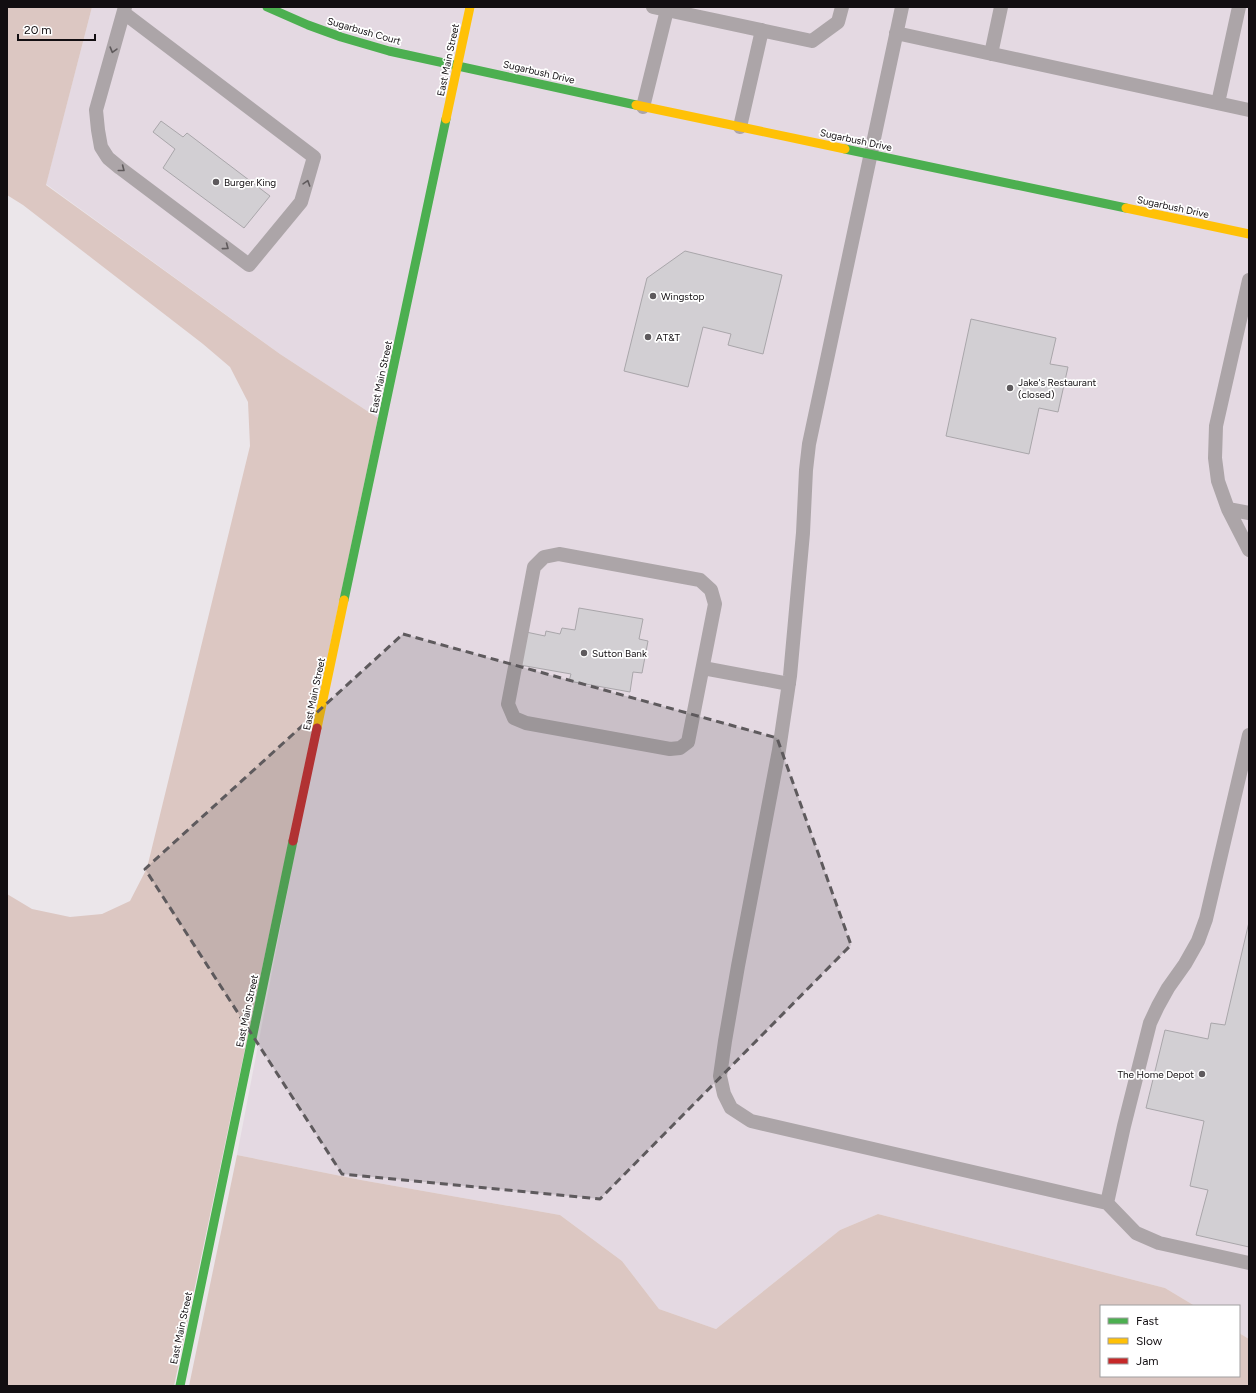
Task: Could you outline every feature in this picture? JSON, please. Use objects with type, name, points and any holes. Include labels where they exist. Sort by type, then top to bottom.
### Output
[{"type":"main road","name":"Sugarbush Court","points":[[267,7],[308,25],[341,37],[389,51],[459,65]]},
{"type":"main road","name":"East Main Street","points":[[180,1386],[245,1070],[459,65],[470,7]]},
{"type":"main road","name":"Sugarbush Drive","points":[[459,65],[643,107],[1249,234]]},
{"type":"lane","points":[[643,107],[660,8],[812,41],[838,22],[842,7]]},
{"type":"lane","points":[[902,7],[809,444],[806,470],[803,533],[789,684],[779,750],[724,1041],[720,1076],[724,1094],[731,1108],[751,1121],[1107,1203],[1136,1233],[1159,1243],[1249,1263]]},
{"type":"lane","points":[[991,54],[1001,7]]},
{"type":"lane","points":[[1218,103],[1238,7]]},
{"type":"lane","points":[[125,10],[314,157],[301,202],[249,265],[120,168],[108,158],[101,147],[96,110],[125,10]]},
{"type":"lane","points":[[740,127],[762,30]]},
{"type":"lane","points":[[896,33],[1249,110]]},
{"type":"lane","points":[[1249,280],[1216,426],[1215,458],[1218,481],[1228,509],[1249,550]]},
{"type":"lane","points":[[1228,509],[1249,513]]},
{"type":"lane","points":[[559,554],[700,580],[711,590],[715,604],[703,668],[688,742],[680,748],[670,749],[526,723],[514,718],[508,704],[534,567],[544,557],[559,554]]},
{"type":"lane","points":[[703,668],[789,684]]},
{"type":"lane","points":[[1107,1203],[1124,1126],[1150,1023],[1168,988],[1185,964],[1198,941],[1206,919],[1249,735]]},
{"type":"highlighted area","points":[[403,634],[777,738],[851,945],[600,1199],[342,1174],[145,869]]},
{"type":"shaded area","points":[[7,7],[92,7],[46,185],[280,354],[378,418],[174,1386],[7,1386],[7,894],[32,909],[70,917],[102,914],[130,901],[147,868],[250,446],[248,402],[230,367],[203,344],[23,205],[7,195]]},
{"type":"shaded area","points":[[92,7],[1249,7],[1249,1339],[1240,1334],[1240,1305],[1193,1305],[1165,1288],[878,1214],[840,1230],[716,1329],[659,1309],[622,1261],[560,1215],[361,1180],[237,1155],[378,418],[280,354],[46,184]]},
{"type":"shaded area","points":[[237,1155],[361,1180],[560,1215],[622,1261],[659,1309],[716,1329],[840,1230],[878,1214],[1165,1288],[1193,1305],[1100,1305],[1100,1377],[1240,1377],[1240,1334],[1249,1339],[1249,1386],[189,1386]]},
{"type":"building","name":"Burger King","points":[[161,121],[183,137],[187,133],[270,196],[244,228],[163,168],[175,149],[153,132]]},
{"type":"building","points":[[685,251],[782,275],[763,354],[728,345],[731,334],[703,327],[688,387],[624,371],[647,278]]},
{"type":"building","name":"Jake's Restaurant (closed)","points":[[971,319],[1056,338],[1050,364],[1068,367],[1058,412],[1039,408],[1029,454],[946,436]]},
{"type":"building","name":"Sutton Bank","points":[[579,608],[643,619],[639,639],[648,641],[642,673],[633,672],[630,692],[569,681],[571,674],[520,665],[526,632],[545,636],[546,631],[560,634],[562,628],[575,630]]},
{"type":"building","name":"The Home Depot","points":[[1249,922],[1249,1247],[1196,1235],[1208,1190],[1190,1186],[1204,1121],[1146,1108],[1165,1030],[1208,1039],[1211,1023],[1225,1025]]},
{"type":"traffic: fast","points":[[267,7],[308,25],[341,37],[389,51],[636,105]]},
{"type":"traffic: fast","points":[[344,600],[446,119]]},
{"type":"traffic: fast","points":[[845,149],[1126,208]]},
{"type":"traffic: fast","points":[[180,1386],[293,841]]},
{"type":"traffic: slow","points":[[446,119],[470,7]]},
{"type":"traffic: slow","points":[[636,105],[845,149]]},
{"type":"traffic: slow","points":[[1126,208],[1249,234]]},
{"type":"traffic: slow","points":[[317,728],[344,600]]},
{"type":"traffic: jam","points":[[293,841],[317,728]]},
{"type":"place","name":"Burger King","points":[[216,182]]},
{"type":"place","name":"Wingstop","points":[[653,296]]},
{"type":"place","name":"AT&T","points":[[648,337]]},
{"type":"place","name":"Jake's Restaurant (closed)","points":[[1010,388]]},
{"type":"place","name":"Sutton Bank","points":[[584,653]]},
{"type":"place","name":"The Home Depot","points":[[1202,1074]]}]
